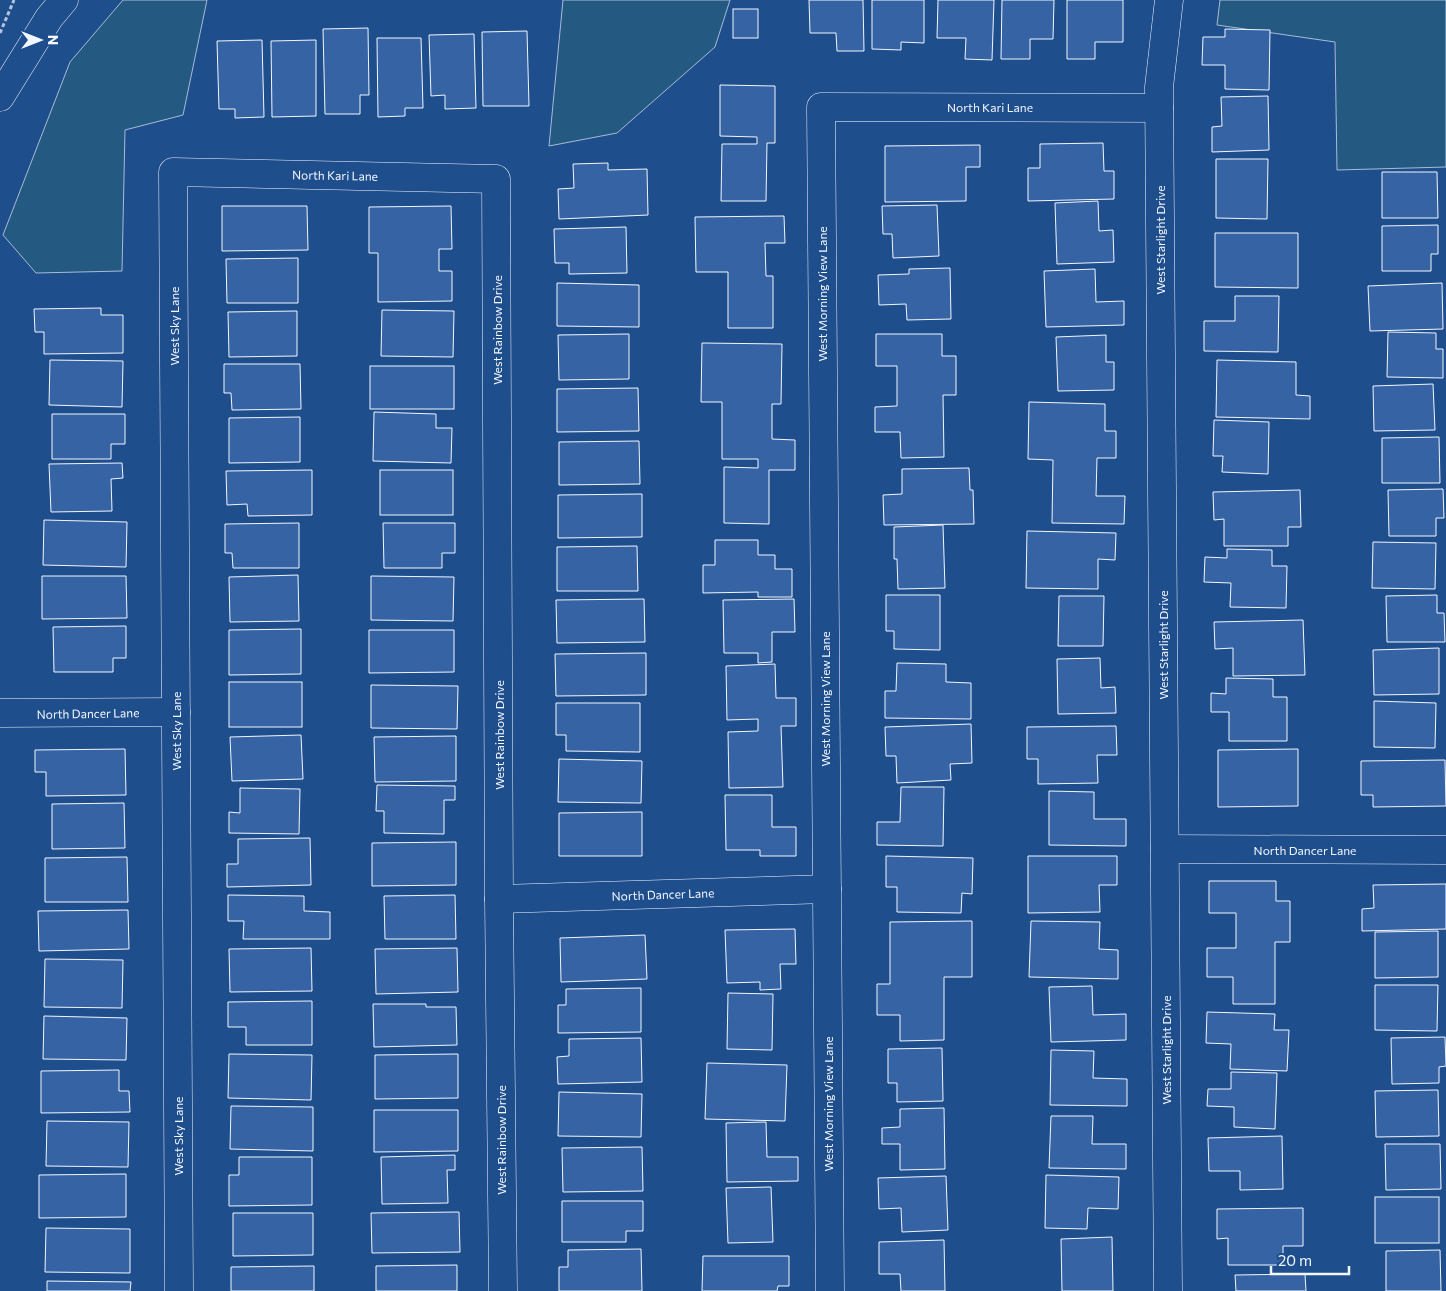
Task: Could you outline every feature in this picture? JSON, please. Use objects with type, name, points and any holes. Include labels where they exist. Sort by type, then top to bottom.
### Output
[{"type":"street","points":[[0,97],[49,18],[64,0]]},
{"type":"street","name":"West Starlight Drive","points":[[1168,1291],[1159,87],[1169,0]]},
{"type":"street","name":"North Kari Lane","points":[[821,107],[1159,108]]},
{"type":"street","name":"West Morning View Lane","points":[[821,107],[830,1291]]},
{"type":"street","name":"North Kari Lane","points":[[173,172],[496,179]]},
{"type":"street","name":"West Sky Lane","points":[[173,172],[179,1291]]},
{"type":"street","name":"West Rainbow Drive","points":[[496,179],[499,899],[503,1291]]},
{"type":"street","name":"North Dancer Lane","points":[[0,714],[176,712]]},
{"type":"street","name":"North Dancer Lane","points":[[1165,849],[1446,850]]},
{"type":"street","name":"North Dancer Lane","points":[[499,899],[827,889]]},
{"type":"path","points":[[0,33],[14,0]]},
{"type":"shaded area","points":[[123,0],[207,0],[183,115],[125,130],[122,271],[36,273],[3,235],[70,62]]},
{"type":"shaded area","points":[[563,0],[730,0],[715,47],[617,133],[549,146]]},
{"type":"shaded area","points":[[1220,0],[1446,0],[1446,167],[1337,170],[1335,42],[1217,25]]},
{"type":"building","points":[[809,0],[863,0],[864,51],[837,51],[836,33],[810,33]]},
{"type":"building","points":[[872,0],[924,0],[924,43],[901,42],[901,50],[872,49]]},
{"type":"building","points":[[938,0],[994,0],[992,60],[965,59],[966,38],[937,38]]},
{"type":"building","points":[[1002,0],[1054,0],[1053,39],[1030,39],[1030,59],[1001,59]]},
{"type":"building","points":[[1067,0],[1123,0],[1123,42],[1095,42],[1095,59],[1067,59]]},
{"type":"building","points":[[733,9],[758,9],[758,38],[733,38]]},
{"type":"building","points":[[368,28],[369,95],[360,95],[360,114],[325,114],[323,29]]},
{"type":"building","points":[[1225,29],[1270,30],[1269,90],[1225,89],[1225,65],[1202,65],[1203,37],[1225,37]]},
{"type":"building","points":[[527,31],[529,106],[483,106],[482,32]]},
{"type":"building","points":[[474,34],[476,108],[445,109],[445,95],[431,96],[429,35]]},
{"type":"building","points":[[377,38],[421,38],[423,108],[405,108],[405,116],[378,117]]},
{"type":"building","points":[[262,40],[264,117],[235,118],[235,109],[219,109],[217,41]]},
{"type":"building","points":[[316,40],[316,116],[272,117],[271,41]]},
{"type":"building","points":[[720,85],[775,86],[775,143],[767,143],[766,201],[721,201],[722,144],[757,144],[757,137],[720,136]]},
{"type":"building","points":[[1268,96],[1269,150],[1212,152],[1212,127],[1222,126],[1221,97]]},
{"type":"building","points":[[1103,143],[1104,171],[1114,171],[1114,199],[1028,201],[1028,168],[1040,168],[1040,144]]},
{"type":"building","points":[[980,145],[980,167],[966,167],[966,201],[885,202],[885,146]]},
{"type":"building","points":[[1216,159],[1268,159],[1267,219],[1216,218]]},
{"type":"building","points":[[608,163],[608,170],[647,169],[648,215],[559,219],[558,189],[574,188],[573,164]]},
{"type":"building","points":[[1382,172],[1437,172],[1438,218],[1382,218]]},
{"type":"building","points":[[1098,201],[1099,231],[1113,230],[1114,262],[1057,264],[1055,203]]},
{"type":"building","points":[[937,205],[939,256],[893,258],[892,234],[883,234],[882,206]]},
{"type":"building","points":[[222,206],[307,206],[308,250],[222,251]]},
{"type":"building","points":[[451,206],[452,249],[439,249],[439,271],[452,271],[452,301],[378,302],[378,253],[369,253],[369,207]]},
{"type":"building","points":[[784,216],[785,243],[765,243],[766,276],[773,276],[773,328],[728,328],[728,272],[696,272],[695,217]]},
{"type":"building","points":[[1438,225],[1438,254],[1431,254],[1431,271],[1382,271],[1382,226]]},
{"type":"building","points":[[626,227],[627,273],[569,274],[569,263],[555,263],[554,229]]},
{"type":"building","points":[[1215,233],[1298,233],[1298,288],[1215,287]]},
{"type":"building","points":[[298,258],[298,303],[227,303],[226,259]]},
{"type":"building","points":[[950,268],[951,319],[907,320],[906,304],[879,305],[878,275],[909,274],[909,269]]},
{"type":"building","points":[[1095,269],[1096,302],[1124,301],[1124,325],[1046,327],[1044,271]]},
{"type":"building","points":[[557,283],[639,285],[639,327],[557,326]]},
{"type":"building","points":[[1442,283],[1443,329],[1370,331],[1368,286]]},
{"type":"building","points":[[1235,296],[1279,296],[1278,352],[1204,351],[1204,321],[1235,321]]},
{"type":"building","points":[[101,308],[101,315],[123,315],[123,353],[44,354],[44,332],[35,332],[34,309]]},
{"type":"building","points":[[382,310],[454,311],[453,357],[381,356]]},
{"type":"building","points":[[297,311],[297,356],[229,357],[228,312]]},
{"type":"building","points":[[1388,332],[1436,333],[1436,349],[1443,349],[1443,378],[1387,377]]},
{"type":"building","points":[[629,334],[629,379],[559,380],[558,335]]},
{"type":"building","points":[[876,334],[942,334],[942,356],[956,356],[956,395],[943,395],[944,457],[901,458],[900,432],[875,432],[875,407],[897,406],[897,366],[876,366]]},
{"type":"building","points":[[1106,335],[1106,362],[1114,362],[1114,390],[1058,391],[1056,337]]},
{"type":"building","points":[[702,343],[782,344],[781,404],[772,404],[772,439],[795,440],[795,470],[769,470],[769,524],[724,523],[724,467],[758,468],[758,459],[722,459],[722,402],[701,402]]},
{"type":"building","points":[[50,360],[123,361],[122,407],[49,405]]},
{"type":"building","points":[[1217,360],[1296,362],[1296,395],[1310,396],[1310,419],[1216,417]]},
{"type":"building","points":[[224,364],[300,364],[301,409],[232,410],[231,393],[224,393]]},
{"type":"building","points":[[370,366],[454,366],[454,409],[370,409]]},
{"type":"building","points":[[1433,384],[1435,430],[1374,431],[1373,386]]},
{"type":"building","points":[[638,388],[639,431],[557,432],[557,389]]},
{"type":"building","points":[[1029,402],[1105,404],[1105,431],[1116,431],[1116,458],[1097,458],[1096,496],[1125,496],[1124,524],[1052,523],[1053,460],[1028,459]]},
{"type":"building","points":[[374,412],[436,414],[436,428],[452,428],[451,463],[373,461]]},
{"type":"building","points":[[52,414],[125,414],[125,444],[111,444],[111,459],[52,459]]},
{"type":"building","points":[[300,417],[300,462],[229,463],[229,418]]},
{"type":"building","points":[[1214,420],[1269,422],[1268,474],[1222,472],[1223,456],[1213,456]]},
{"type":"building","points":[[1439,437],[1440,483],[1382,483],[1382,438]]},
{"type":"building","points":[[639,441],[640,484],[559,485],[559,442]]},
{"type":"building","points":[[122,463],[123,478],[111,479],[112,511],[51,512],[49,464]]},
{"type":"building","points":[[969,468],[970,490],[973,490],[974,524],[884,525],[883,495],[902,494],[902,469]]},
{"type":"building","points":[[312,470],[312,515],[248,516],[247,504],[227,505],[226,471]]},
{"type":"building","points":[[380,470],[453,470],[453,515],[380,515]]},
{"type":"building","points":[[1443,489],[1444,518],[1436,518],[1436,536],[1389,536],[1388,490]]},
{"type":"building","points":[[1300,490],[1301,527],[1288,527],[1288,546],[1224,546],[1224,519],[1214,520],[1213,492]]},
{"type":"building","points":[[642,494],[642,537],[558,538],[558,495]]},
{"type":"building","points":[[44,520],[127,522],[126,567],[43,565]]},
{"type":"building","points":[[299,523],[299,568],[233,568],[232,553],[225,553],[225,524]]},
{"type":"building","points":[[383,523],[455,523],[455,553],[442,553],[442,568],[384,568]]},
{"type":"building","points":[[943,525],[945,588],[898,589],[897,559],[894,559],[894,527]]},
{"type":"building","points":[[1027,531],[1116,533],[1115,560],[1098,559],[1098,589],[1026,588]]},
{"type":"building","points":[[715,540],[758,540],[758,555],[775,555],[775,569],[792,569],[792,597],[758,597],[758,592],[703,593],[703,565],[715,565]]},
{"type":"building","points":[[1373,542],[1436,543],[1435,589],[1372,588]]},
{"type":"building","points":[[637,546],[638,591],[557,591],[557,547]]},
{"type":"building","points":[[1227,549],[1272,550],[1272,566],[1287,566],[1286,608],[1230,607],[1231,583],[1204,582],[1205,557],[1227,558]]},
{"type":"building","points":[[298,575],[299,621],[230,622],[229,577]]},
{"type":"building","points":[[42,576],[126,576],[127,618],[42,619]]},
{"type":"building","points":[[371,576],[454,577],[453,621],[371,620]]},
{"type":"building","points":[[886,595],[940,595],[940,650],[894,649],[894,631],[886,631]]},
{"type":"building","points":[[1437,595],[1437,613],[1444,613],[1445,642],[1387,642],[1386,596]]},
{"type":"building","points":[[1059,596],[1104,596],[1103,646],[1058,646]]},
{"type":"building","points":[[644,599],[645,642],[557,643],[556,600]]},
{"type":"building","points":[[794,599],[795,632],[772,632],[772,662],[758,663],[758,653],[724,653],[723,600]]},
{"type":"building","points":[[1303,620],[1305,675],[1233,676],[1233,648],[1215,649],[1214,622]]},
{"type":"building","points":[[126,626],[126,658],[113,658],[113,672],[54,672],[53,627]]},
{"type":"building","points":[[301,629],[301,674],[229,675],[229,630]]},
{"type":"building","points":[[369,630],[454,630],[454,672],[369,673]]},
{"type":"building","points":[[1439,648],[1439,694],[1374,695],[1373,650]]},
{"type":"building","points":[[646,653],[646,695],[556,696],[555,654]]},
{"type":"building","points":[[1100,658],[1101,688],[1115,687],[1116,713],[1058,714],[1057,659]]},
{"type":"building","points":[[897,663],[946,664],[946,682],[971,683],[971,719],[885,718],[885,691],[896,691]]},
{"type":"building","points":[[775,664],[776,698],[796,698],[796,726],[781,726],[783,787],[729,788],[728,732],[758,731],[758,719],[727,720],[726,666]]},
{"type":"building","points":[[1226,678],[1273,679],[1273,697],[1287,697],[1287,741],[1229,741],[1229,712],[1211,712],[1211,693],[1226,694]]},
{"type":"building","points":[[229,682],[302,682],[302,727],[229,727]]},
{"type":"building","points":[[371,685],[458,686],[457,729],[371,728]]},
{"type":"building","points":[[1374,701],[1436,703],[1435,748],[1374,747]]},
{"type":"building","points":[[556,703],[640,703],[640,752],[566,751],[566,735],[556,735]]},
{"type":"building","points":[[971,724],[972,763],[950,764],[951,780],[897,783],[896,756],[886,756],[885,727]]},
{"type":"building","points":[[1116,726],[1117,755],[1097,755],[1098,783],[1038,784],[1038,759],[1027,759],[1027,727]]},
{"type":"building","points":[[301,735],[303,779],[232,781],[230,737]]},
{"type":"building","points":[[456,736],[456,781],[375,782],[374,737]]},
{"type":"building","points":[[125,749],[126,795],[46,796],[46,772],[35,772],[35,750]]},
{"type":"building","points":[[1298,749],[1298,806],[1218,807],[1218,750]]},
{"type":"building","points":[[559,759],[642,761],[641,803],[558,802]]},
{"type":"building","points":[[1445,760],[1446,806],[1373,807],[1373,795],[1361,795],[1361,761]]},
{"type":"building","points":[[377,785],[455,786],[455,800],[444,800],[444,834],[384,833],[384,811],[376,811]]},
{"type":"building","points":[[901,787],[944,787],[943,846],[877,845],[877,822],[900,822]]},
{"type":"building","points":[[240,788],[300,789],[299,834],[229,833],[229,812],[240,813]]},
{"type":"building","points":[[1049,791],[1094,792],[1094,819],[1126,819],[1126,846],[1049,845]]},
{"type":"building","points":[[725,795],[772,795],[772,827],[796,827],[796,856],[760,856],[760,850],[726,850]]},
{"type":"building","points":[[124,803],[125,848],[52,849],[52,804]]},
{"type":"building","points":[[642,812],[642,856],[559,856],[559,813]]},
{"type":"building","points":[[310,838],[311,885],[227,887],[227,864],[238,864],[238,839]]},
{"type":"building","points":[[456,842],[456,885],[372,886],[372,843]]},
{"type":"building","points":[[886,856],[973,858],[972,894],[962,893],[961,913],[897,912],[897,887],[886,887]]},
{"type":"building","points":[[1028,856],[1117,856],[1117,885],[1099,885],[1100,912],[1028,913]]},
{"type":"building","points":[[127,857],[128,902],[45,902],[45,858]]},
{"type":"building","points":[[1209,881],[1276,881],[1276,901],[1290,901],[1290,942],[1275,942],[1275,1004],[1233,1004],[1233,977],[1207,977],[1207,948],[1236,948],[1236,913],[1209,913]]},
{"type":"building","points":[[1446,884],[1446,929],[1362,931],[1362,909],[1374,908],[1373,885]]},
{"type":"building","points":[[228,895],[304,896],[304,911],[330,912],[330,939],[243,939],[244,921],[228,921]]},
{"type":"building","points":[[455,895],[456,939],[385,939],[384,896]]},
{"type":"building","points":[[128,910],[129,949],[39,951],[38,911]]},
{"type":"building","points":[[972,921],[972,977],[944,977],[944,1040],[900,1041],[900,1015],[877,1015],[877,984],[890,984],[890,922]]},
{"type":"building","points":[[1031,921],[1100,922],[1099,949],[1118,950],[1118,979],[1029,977]]},
{"type":"building","points":[[795,929],[796,964],[780,964],[781,989],[760,990],[760,982],[727,983],[725,930]]},
{"type":"building","points":[[1438,931],[1438,977],[1375,978],[1375,932]]},
{"type":"building","points":[[645,935],[647,979],[561,982],[560,938]]},
{"type":"building","points":[[311,948],[312,991],[230,992],[229,949]]},
{"type":"building","points":[[457,948],[458,992],[376,994],[375,949]]},
{"type":"building","points":[[45,959],[123,960],[122,1008],[44,1007]]},
{"type":"building","points":[[1375,985],[1438,985],[1437,1031],[1375,1030]]},
{"type":"building","points":[[1092,986],[1093,1015],[1126,1014],[1126,1040],[1051,1042],[1049,987]]},
{"type":"building","points":[[641,988],[641,1032],[558,1033],[558,1005],[566,1005],[566,989]]},
{"type":"building","points":[[728,993],[773,994],[772,1050],[727,1049]]},
{"type":"building","points":[[312,1001],[312,1045],[246,1045],[246,1027],[228,1027],[228,1002]]},
{"type":"building","points":[[373,1004],[426,1004],[426,1007],[456,1007],[457,1045],[374,1047]]},
{"type":"building","points":[[1207,1012],[1275,1014],[1274,1030],[1289,1030],[1287,1071],[1230,1069],[1231,1044],[1206,1043]]},
{"type":"building","points":[[44,1016],[127,1018],[126,1060],[43,1059]]},
{"type":"building","points":[[1445,1037],[1446,1066],[1439,1067],[1439,1083],[1392,1084],[1391,1038]]},
{"type":"building","points":[[641,1038],[642,1082],[558,1084],[557,1057],[569,1056],[569,1039]]},
{"type":"building","points":[[942,1048],[943,1101],[897,1102],[897,1083],[888,1083],[888,1049]]},
{"type":"building","points":[[1051,1050],[1094,1051],[1093,1078],[1127,1079],[1127,1106],[1050,1105]]},
{"type":"building","points":[[229,1054],[312,1055],[311,1100],[228,1098]]},
{"type":"building","points":[[458,1054],[458,1098],[375,1099],[375,1055]]},
{"type":"building","points":[[707,1063],[787,1065],[785,1121],[705,1119]]},
{"type":"building","points":[[119,1070],[119,1091],[129,1091],[130,1112],[41,1113],[41,1071]]},
{"type":"building","points":[[1231,1072],[1277,1073],[1275,1129],[1234,1127],[1234,1107],[1207,1106],[1208,1089],[1231,1089]]},
{"type":"building","points":[[1438,1090],[1439,1136],[1376,1137],[1375,1091]]},
{"type":"building","points":[[559,1092],[642,1094],[641,1137],[558,1136]]},
{"type":"building","points":[[231,1106],[313,1107],[313,1151],[230,1149]]},
{"type":"building","points":[[944,1108],[945,1169],[900,1170],[900,1144],[882,1144],[882,1128],[900,1127],[900,1109]]},
{"type":"building","points":[[374,1110],[458,1110],[458,1151],[374,1152]]},
{"type":"building","points":[[1051,1116],[1093,1116],[1092,1144],[1126,1144],[1126,1169],[1049,1168]]},
{"type":"building","points":[[47,1121],[129,1122],[128,1167],[46,1166]]},
{"type":"building","points":[[766,1122],[767,1157],[798,1157],[798,1181],[727,1182],[726,1123]]},
{"type":"building","points":[[1282,1136],[1283,1189],[1240,1190],[1240,1171],[1209,1171],[1208,1138]]},
{"type":"building","points":[[1385,1144],[1440,1144],[1441,1189],[1386,1190]]},
{"type":"building","points":[[642,1147],[643,1191],[563,1192],[562,1148]]},
{"type":"building","points":[[455,1155],[455,1170],[447,1170],[448,1203],[382,1204],[381,1157]]},
{"type":"building","points":[[239,1157],[312,1157],[312,1205],[229,1206],[229,1175],[239,1175]]},
{"type":"building","points":[[126,1174],[126,1217],[39,1218],[39,1175]]},
{"type":"building","points":[[1046,1175],[1119,1177],[1118,1209],[1088,1208],[1087,1229],[1045,1228]]},
{"type":"building","points":[[946,1176],[948,1230],[902,1232],[901,1208],[879,1209],[878,1178]]},
{"type":"building","points":[[771,1187],[773,1242],[728,1243],[726,1188]]},
{"type":"building","points":[[1375,1197],[1439,1197],[1439,1243],[1375,1243]]},
{"type":"building","points":[[562,1201],[643,1201],[643,1231],[626,1231],[626,1242],[562,1242]]},
{"type":"building","points":[[1303,1208],[1303,1246],[1283,1246],[1283,1265],[1228,1265],[1228,1238],[1217,1239],[1217,1209]]},
{"type":"building","points":[[459,1212],[460,1252],[372,1253],[371,1213]]},
{"type":"building","points":[[233,1213],[313,1213],[313,1255],[233,1256]]},
{"type":"building","points":[[46,1228],[130,1229],[130,1273],[45,1272]]},
{"type":"building","points":[[1112,1237],[1113,1291],[1062,1291],[1061,1239]]},
{"type":"building","points":[[944,1240],[945,1291],[901,1291],[900,1274],[879,1274],[879,1242]]},
{"type":"building","points":[[641,1249],[642,1291],[559,1291],[559,1267],[568,1267],[568,1250]]},
{"type":"building","points":[[1440,1250],[1441,1291],[1386,1291],[1386,1251]]},
{"type":"building","points":[[703,1256],[789,1256],[789,1286],[778,1286],[777,1291],[702,1291]]},
{"type":"building","points":[[457,1265],[457,1291],[376,1291],[376,1266]]},
{"type":"building","points":[[314,1266],[314,1291],[231,1291],[231,1267]]},
{"type":"building","points":[[1305,1274],[1306,1291],[1236,1291],[1235,1275]]},
{"type":"building","points":[[47,1281],[131,1282],[130,1291],[47,1291]]}]
